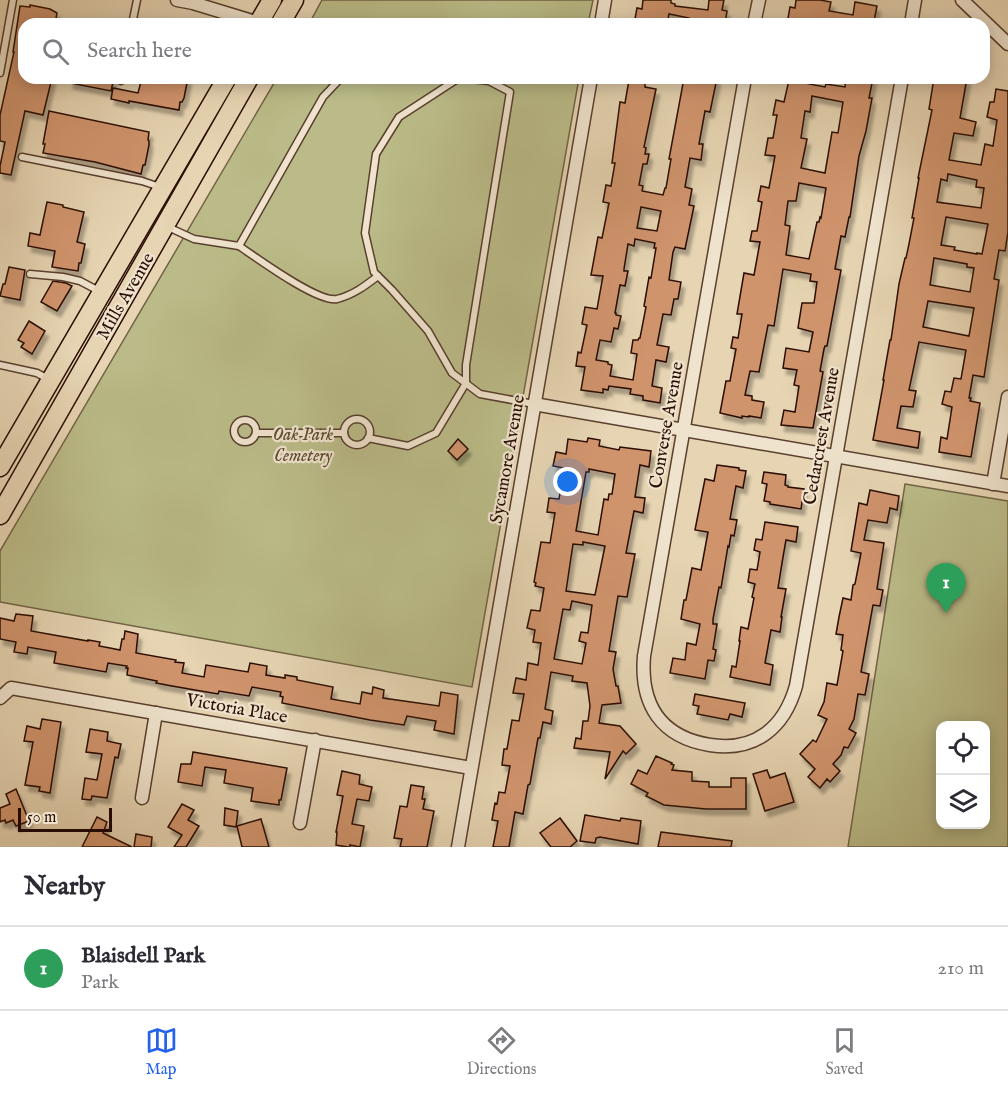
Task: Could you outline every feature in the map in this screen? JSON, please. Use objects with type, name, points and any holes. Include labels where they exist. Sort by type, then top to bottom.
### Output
[{"type":"main road","points":[[263,18],[272,0]]},
{"type":"main road","points":[[284,18],[294,0]]},
{"type":"main road","name":"Mills Avenue","points":[[0,467],[224,84]]},
{"type":"main road","name":"Mills Avenue","points":[[0,515],[246,84]]},
{"type":"main road","points":[[51,381],[70,392]]},
{"type":"street","points":[[177,0],[193,2],[242,18]]},
{"type":"street","points":[[602,18],[605,0]]},
{"type":"street","points":[[755,18],[759,0]]},
{"type":"street","points":[[912,18],[915,0]]},
{"type":"street","points":[[962,0],[981,18]]},
{"type":"street","points":[[990,27],[1008,44]]},
{"type":"street","name":"Sycamore Avenue","points":[[458,847],[590,84]]},
{"type":"street","name":"Converse Avenue","points":[[710,745],[681,737],[658,718],[645,690],[642,674],[744,84]]},
{"type":"street","name":"Cedarcrest Avenue","points":[[710,745],[737,746],[763,737],[774,727],[792,702],[901,84]]},
{"type":"street","points":[[993,484],[1008,398]]},
{"type":"street","points":[[534,404],[1008,486]]},
{"type":"street","name":"Victoria Place","points":[[0,698],[11,688],[471,768]]},
{"type":"street","points":[[142,798],[156,713]]},
{"type":"street","points":[[300,823],[315,740]]},
{"type":"lane","points":[[0,73],[13,0]]},
{"type":"lane","points":[[133,18],[136,0]]},
{"type":"lane","points":[[239,246],[323,98],[336,84]]},
{"type":"lane","points":[[451,84],[399,117],[376,154],[365,233],[374,272],[428,331],[452,373],[480,394],[534,404]]},
{"type":"lane","points":[[368,438],[408,446],[436,433],[466,383],[466,365],[510,92],[495,84]]},
{"type":"lane","points":[[22,157],[142,181],[163,189]]},
{"type":"lane","points":[[165,226],[194,239],[239,246],[287,278],[318,295],[335,300],[358,291],[378,276]]},
{"type":"lane","points":[[30,274],[80,281],[102,292]]},
{"type":"lane","points":[[0,364],[37,373],[51,381]]},
{"type":"lane","points":[[355,418],[364,420],[369,426],[370,435],[366,442],[359,445],[350,444],[344,433],[348,422],[355,418]]},
{"type":"lane","points":[[256,433],[344,433]]},
{"type":"green space","points":[[322,0],[593,0],[589,18],[312,18]]},
{"type":"green space","name":"Oak Park Cemetery","points":[[273,84],[578,84],[472,687],[0,602],[0,551]]},
{"type":"green space","points":[[905,484],[1008,501],[1008,847],[848,847]]},
{"type":"building","points":[[643,0],[671,0],[675,6],[708,10],[709,0],[724,0],[722,10],[727,11],[726,18],[689,18],[669,14],[668,18],[635,18],[637,8],[642,9]]},
{"type":"building","points":[[796,0],[820,0],[831,2],[829,11],[853,15],[855,2],[877,6],[875,18],[788,18],[790,7],[795,8]]},
{"type":"building","points":[[30,5],[50,9],[57,13],[56,18],[18,18],[20,6],[30,7]]},
{"type":"building","points":[[18,19],[18,84],[51,84],[43,115],[25,111],[11,175],[0,173],[5,142],[0,141],[0,115]]},
{"type":"building","points":[[75,84],[113,84],[111,91]]},
{"type":"building","points":[[140,84],[187,84],[179,110],[111,99],[113,88],[138,93]]},
{"type":"building","points":[[628,84],[645,84],[645,87],[656,89],[644,147],[646,148],[645,154],[649,154],[647,164],[643,164],[639,185],[643,186],[642,191],[663,195],[671,159],[669,159],[683,84],[716,84],[710,112],[705,111],[699,144],[703,144],[701,160],[690,158],[685,187],[692,189],[689,205],[694,206],[685,249],[675,247],[673,252],[669,280],[681,282],[678,299],[674,299],[671,315],[663,314],[657,345],[669,347],[666,362],[656,360],[652,386],[662,388],[660,403],[643,400],[643,396],[630,394],[631,389],[609,386],[608,390],[603,389],[603,393],[581,390],[585,367],[576,366],[587,325],[582,324],[585,307],[597,309],[603,276],[591,275],[598,237],[602,238],[609,203],[603,202],[606,185],[611,186],[615,163],[612,163],[620,102],[625,103]],"holes":[[[641,207],[661,211],[657,231],[637,228]],[[635,239],[655,243],[640,338],[633,340],[631,353],[637,354],[633,380],[610,376],[612,365],[596,360],[600,340],[611,342],[614,328],[618,329],[621,316],[615,313],[620,285],[625,286],[628,271],[624,271],[628,244],[634,246]]]},
{"type":"building","points":[[788,84],[825,87],[826,84],[845,87],[845,84],[872,84],[869,98],[872,98],[859,156],[850,217],[845,237],[841,236],[835,269],[841,270],[820,371],[823,372],[813,428],[781,425],[784,410],[795,412],[799,386],[794,385],[797,370],[783,368],[786,348],[809,352],[813,332],[798,328],[802,303],[814,303],[817,282],[810,281],[811,274],[783,269],[774,326],[768,325],[759,372],[750,371],[745,395],[752,396],[752,400],[764,402],[761,418],[742,416],[742,418],[720,413],[726,381],[730,381],[736,349],[731,348],[733,337],[738,338],[742,314],[737,314],[744,273],[754,275],[760,242],[750,241],[752,231],[757,231],[762,202],[758,201],[761,186],[769,188],[775,156],[765,155],[768,138],[773,138],[777,115],[773,115],[776,100],[784,102]],"holes":[[[812,96],[843,102],[838,133],[832,132],[825,173],[801,168],[807,139],[801,138],[805,111],[810,112]],[[799,183],[826,188],[821,218],[817,222],[809,259],[786,255],[790,226],[785,225],[788,201],[796,201]]]},
{"type":"building","points":[[933,84],[966,84],[960,118],[976,122],[973,136],[954,133],[949,160],[981,165],[985,144],[993,146],[997,120],[987,117],[990,102],[994,102],[996,89],[1008,91],[1008,232],[1005,251],[999,250],[994,279],[999,280],[984,377],[973,375],[969,398],[971,398],[970,401],[980,403],[971,457],[939,452],[941,437],[947,439],[952,407],[942,404],[945,391],[951,392],[954,378],[961,379],[966,350],[919,342],[909,390],[916,391],[913,407],[901,406],[897,428],[920,432],[918,448],[873,440],[899,284],[914,218],[912,218],[918,178],[932,110],[929,109]],"holes":[[[948,174],[977,180],[976,187],[984,188],[981,208],[937,202],[941,179],[947,181]],[[946,217],[988,224],[982,254],[954,250],[955,247],[941,245]],[[934,258],[967,264],[967,267],[974,268],[970,292],[930,285]],[[928,301],[974,308],[969,336],[923,327]]]},
{"type":"building","points":[[49,111],[149,132],[149,145],[141,174],[95,162],[43,153]]},
{"type":"building","points":[[47,202],[84,212],[77,242],[85,244],[78,271],[52,267],[55,251],[28,246],[30,233],[40,235]]},
{"type":"building","points":[[9,267],[25,270],[20,300],[0,296]]},
{"type":"building","points":[[53,281],[72,286],[57,311],[41,302]]},
{"type":"building","points":[[29,321],[45,331],[32,354],[21,347],[24,343],[18,340]]},
{"type":"building","points":[[588,438],[600,440],[599,446],[619,450],[620,447],[651,451],[649,467],[640,465],[635,497],[645,498],[643,513],[634,511],[626,553],[635,554],[627,597],[618,596],[609,651],[616,652],[613,669],[621,703],[602,705],[599,723],[620,726],[636,744],[626,754],[623,751],[605,779],[610,752],[574,748],[576,738],[581,739],[583,721],[588,721],[590,706],[587,683],[572,681],[573,676],[551,672],[545,709],[553,711],[551,724],[543,722],[540,738],[538,738],[523,814],[515,812],[509,847],[493,847],[498,821],[492,820],[495,803],[497,804],[499,792],[505,793],[510,766],[502,765],[504,749],[507,749],[512,720],[519,721],[524,694],[513,693],[516,678],[526,680],[528,663],[538,665],[541,643],[533,642],[535,630],[527,628],[531,610],[540,611],[544,588],[535,586],[534,582],[541,542],[550,543],[555,513],[547,512],[549,498],[559,499],[564,468],[553,466],[556,452],[566,454],[568,439],[587,442]],"holes":[[[589,469],[615,474],[612,494],[609,494],[608,500],[604,499],[598,535],[576,531],[586,472],[589,472]],[[583,542],[605,546],[595,595],[566,591],[573,544],[583,545]],[[572,601],[592,605],[588,633],[581,632],[579,641],[586,643],[582,664],[554,659],[563,609],[570,610]]]},
{"type":"building","points":[[458,439],[468,449],[457,460],[448,451]]},
{"type":"building","points":[[717,465],[746,471],[743,488],[736,486],[730,519],[737,520],[734,536],[731,535],[728,546],[713,619],[713,624],[717,624],[713,649],[716,650],[714,661],[708,660],[705,679],[670,673],[673,658],[685,660],[687,643],[696,645],[700,624],[681,619],[692,568],[701,570],[708,532],[695,530],[705,479],[714,481]]},
{"type":"building","points":[[764,472],[786,475],[785,485],[804,489],[801,509],[764,501],[767,484],[762,483]]},
{"type":"building","points":[[870,490],[899,496],[897,510],[890,508],[887,523],[868,520],[864,540],[884,543],[877,589],[883,590],[880,606],[873,605],[861,672],[869,674],[865,695],[858,694],[854,719],[849,729],[856,733],[848,748],[844,747],[841,755],[833,764],[840,771],[830,782],[827,779],[820,788],[808,777],[815,769],[800,754],[813,740],[816,742],[827,719],[818,715],[824,702],[827,683],[837,685],[843,651],[841,650],[843,635],[836,634],[843,598],[851,600],[861,553],[851,551],[859,503],[867,505]]},
{"type":"building","points":[[765,522],[798,527],[796,542],[786,540],[778,588],[786,589],[780,632],[771,630],[765,663],[773,665],[770,685],[730,677],[732,666],[736,667],[741,627],[748,629],[755,584],[748,582],[750,569],[757,570],[760,552],[754,550],[756,539],[762,540]]},
{"type":"building","points":[[16,614],[33,616],[31,631],[100,642],[99,646],[120,650],[125,631],[138,634],[136,653],[184,663],[182,673],[204,677],[206,665],[248,672],[250,663],[267,666],[266,675],[297,677],[297,680],[333,687],[331,699],[360,704],[362,692],[372,694],[373,687],[384,690],[383,698],[439,706],[441,692],[458,695],[454,734],[434,730],[436,721],[407,716],[404,725],[282,703],[281,692],[252,687],[249,696],[219,691],[218,694],[156,683],[157,681],[127,675],[127,666],[108,663],[106,672],[54,663],[56,652],[28,647],[27,654],[14,652],[16,642],[0,639],[0,618],[14,621]]},
{"type":"building","points":[[695,694],[745,703],[742,717],[730,714],[728,720],[697,714],[699,706],[693,705]]},
{"type":"building","points":[[42,719],[61,722],[50,793],[39,791],[40,787],[25,785],[33,742],[24,741],[27,726],[40,729]]},
{"type":"building","points":[[90,729],[108,732],[107,741],[121,744],[118,758],[115,757],[107,798],[92,796],[91,800],[82,799],[85,778],[97,780],[102,754],[86,752]]},
{"type":"building","points":[[193,752],[287,768],[279,805],[251,801],[253,788],[224,783],[226,770],[205,767],[202,786],[178,782],[181,764],[191,764]]},
{"type":"building","points":[[656,756],[672,763],[674,765],[672,770],[692,772],[692,781],[709,782],[709,787],[731,787],[731,778],[746,778],[746,809],[706,809],[664,805],[646,796],[648,793],[631,784],[638,770],[647,774]]},
{"type":"building","points":[[767,770],[770,778],[785,773],[794,802],[765,811],[753,774]]},
{"type":"building","points":[[342,771],[360,775],[359,784],[372,787],[369,801],[357,799],[352,824],[364,826],[360,847],[336,845],[336,832],[343,796],[337,795]]},
{"type":"building","points":[[411,785],[424,787],[423,809],[434,811],[427,847],[400,847],[402,839],[394,838],[400,806],[407,807]]},
{"type":"building","points":[[16,789],[29,821],[16,826],[13,820],[6,823],[5,820],[0,822],[0,808],[10,804],[6,794]]},
{"type":"building","points":[[182,804],[194,810],[188,820],[199,826],[186,847],[174,847],[182,835],[168,827]]},
{"type":"building","points":[[225,808],[238,811],[236,827],[224,825]]},
{"type":"building","points":[[585,815],[620,821],[621,818],[641,821],[638,844],[600,837],[596,838],[595,843],[580,841]]},
{"type":"building","points":[[97,817],[107,822],[103,833],[132,847],[82,847]]},
{"type":"building","points":[[560,818],[577,841],[570,847],[551,847],[540,833]]},
{"type":"building","points":[[261,819],[269,847],[242,847],[237,826]]},
{"type":"building","points":[[661,832],[732,841],[731,847],[658,847]]},
{"type":"building","points":[[136,834],[152,837],[151,847],[134,847]]},
{"type":"place","name":"Blaisdell Park","points":[[946,613]]}]
